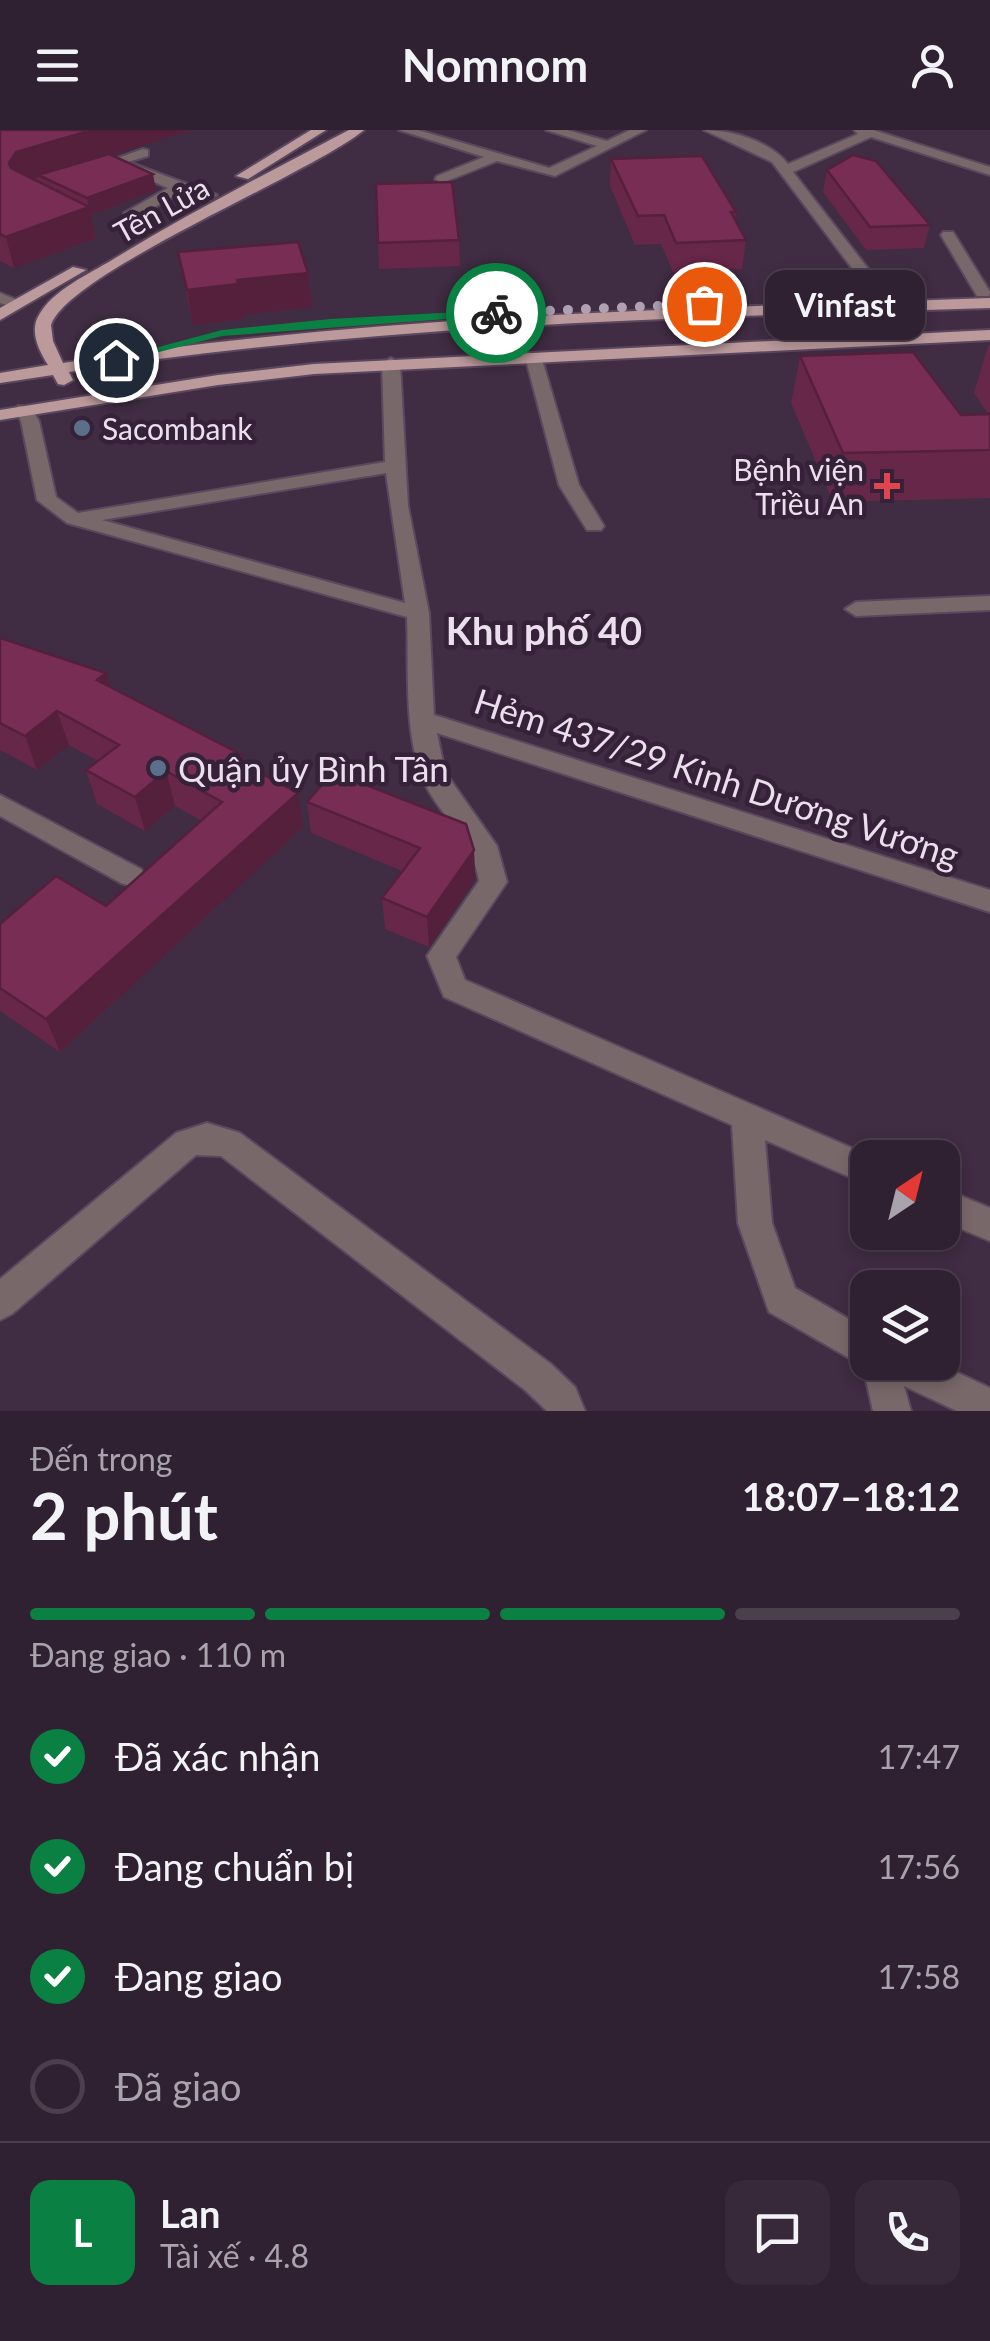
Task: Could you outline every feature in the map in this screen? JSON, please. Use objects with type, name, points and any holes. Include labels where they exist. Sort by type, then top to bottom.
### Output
[{"type":"main road","name":"Tên Lửa","points":[[4,308],[320,130]]},
{"type":"main road","name":"Tên Lửa","points":[[70,394],[49,354],[44,333],[44,322],[54,303],[140,250],[358,130]]},
{"type":"main road","points":[[13,402],[0,380],[116,360],[368,331],[988,296]]},
{"type":"main road","points":[[750,307],[765,339]]},
{"type":"main road","points":[[70,394],[391,363],[990,322]]},
{"type":"main road","points":[[0,415],[13,402],[246,362],[356,352],[990,335]]},
{"type":"street","points":[[404,130],[550,173],[640,130]]},
{"type":"street","points":[[552,130],[609,145]]},
{"type":"street","points":[[710,130],[778,159],[886,302]]},
{"type":"street","points":[[786,170],[863,131],[990,172]]},
{"type":"street","points":[[82,172],[142,153]]},
{"type":"street","points":[[971,165],[990,157]]},
{"type":"street","points":[[442,179],[494,158]]},
{"type":"street","points":[[116,162],[210,195]]},
{"type":"street","points":[[128,216],[179,186]]},
{"type":"street","points":[[948,235],[988,296]]},
{"type":"street","points":[[533,356],[570,484],[594,526]]},
{"type":"street","points":[[391,363],[398,506],[418,613],[422,720],[433,774],[488,853],[493,882],[441,956],[454,988],[850,1162]]},
{"type":"street","points":[[13,402],[30,421],[48,500],[74,519],[418,613]]},
{"type":"street","points":[[74,519],[396,466]]},
{"type":"street","points":[[856,609],[990,603]]},
{"type":"street","name":"Hẻm 437/29 Kinh Dương Vương","points":[[422,720],[990,901]]},
{"type":"street","points":[[0,804],[131,876]]},
{"type":"street","points":[[747,1117],[755,1223],[781,1300],[850,1340]]},
{"type":"street","points":[[0,1302],[187,1143],[207,1138],[228,1142],[538,1377],[562,1400],[566,1411]]},
{"type":"street","points":[[960,1212],[990,1225]]},
{"type":"street","points":[[884,1380],[892,1411]]},
{"type":"street","points":[[932,1380],[990,1407]]},
{"type":"building","points":[[0,130],[92,130],[16,152],[9,163],[11,168],[89,207],[6,237],[0,234]]},
{"type":"building","points":[[109,154],[153,174],[87,198],[38,175]]},
{"type":"building","points":[[853,155],[876,161],[930,225],[870,227],[827,170]]},
{"type":"building","points":[[702,156],[736,212],[731,212],[746,240],[676,243],[664,215],[638,216],[611,159]]},
{"type":"building","points":[[452,182],[459,240],[378,243],[376,184]]},
{"type":"building","points":[[298,242],[308,273],[187,290],[178,252]]},
{"type":"building","points":[[913,352],[961,415],[990,414],[990,450],[843,453],[800,356]]},
{"type":"building","points":[[0,638],[106,673],[97,680],[244,756],[238,761],[298,793],[46,1019],[0,988],[0,924],[56,876],[106,906],[222,802],[166,771],[135,797],[86,770],[119,745],[57,711],[25,736],[0,723]]},
{"type":"building","points":[[333,772],[466,824],[474,850],[427,917],[382,898],[420,848],[307,802]]},
{"type":"way so far","points":[[496,313],[704,304]]},
{"type":"place","name":"Vinfast","points":[[704,304]]},
{"type":"place","name":"Sacombank","points":[[82,428]]},
{"type":"place","name":"Bệnh viện Triều An","points":[[887,486]]},
{"type":"place","name":"Quận ủy Bình Tân","points":[[158,768]]},
{"type":"district","name":"Khu phố 40","points":[[544,630]]},
{"type":"route","points":[[116,360],[222,333],[330,322],[496,313]]}]
